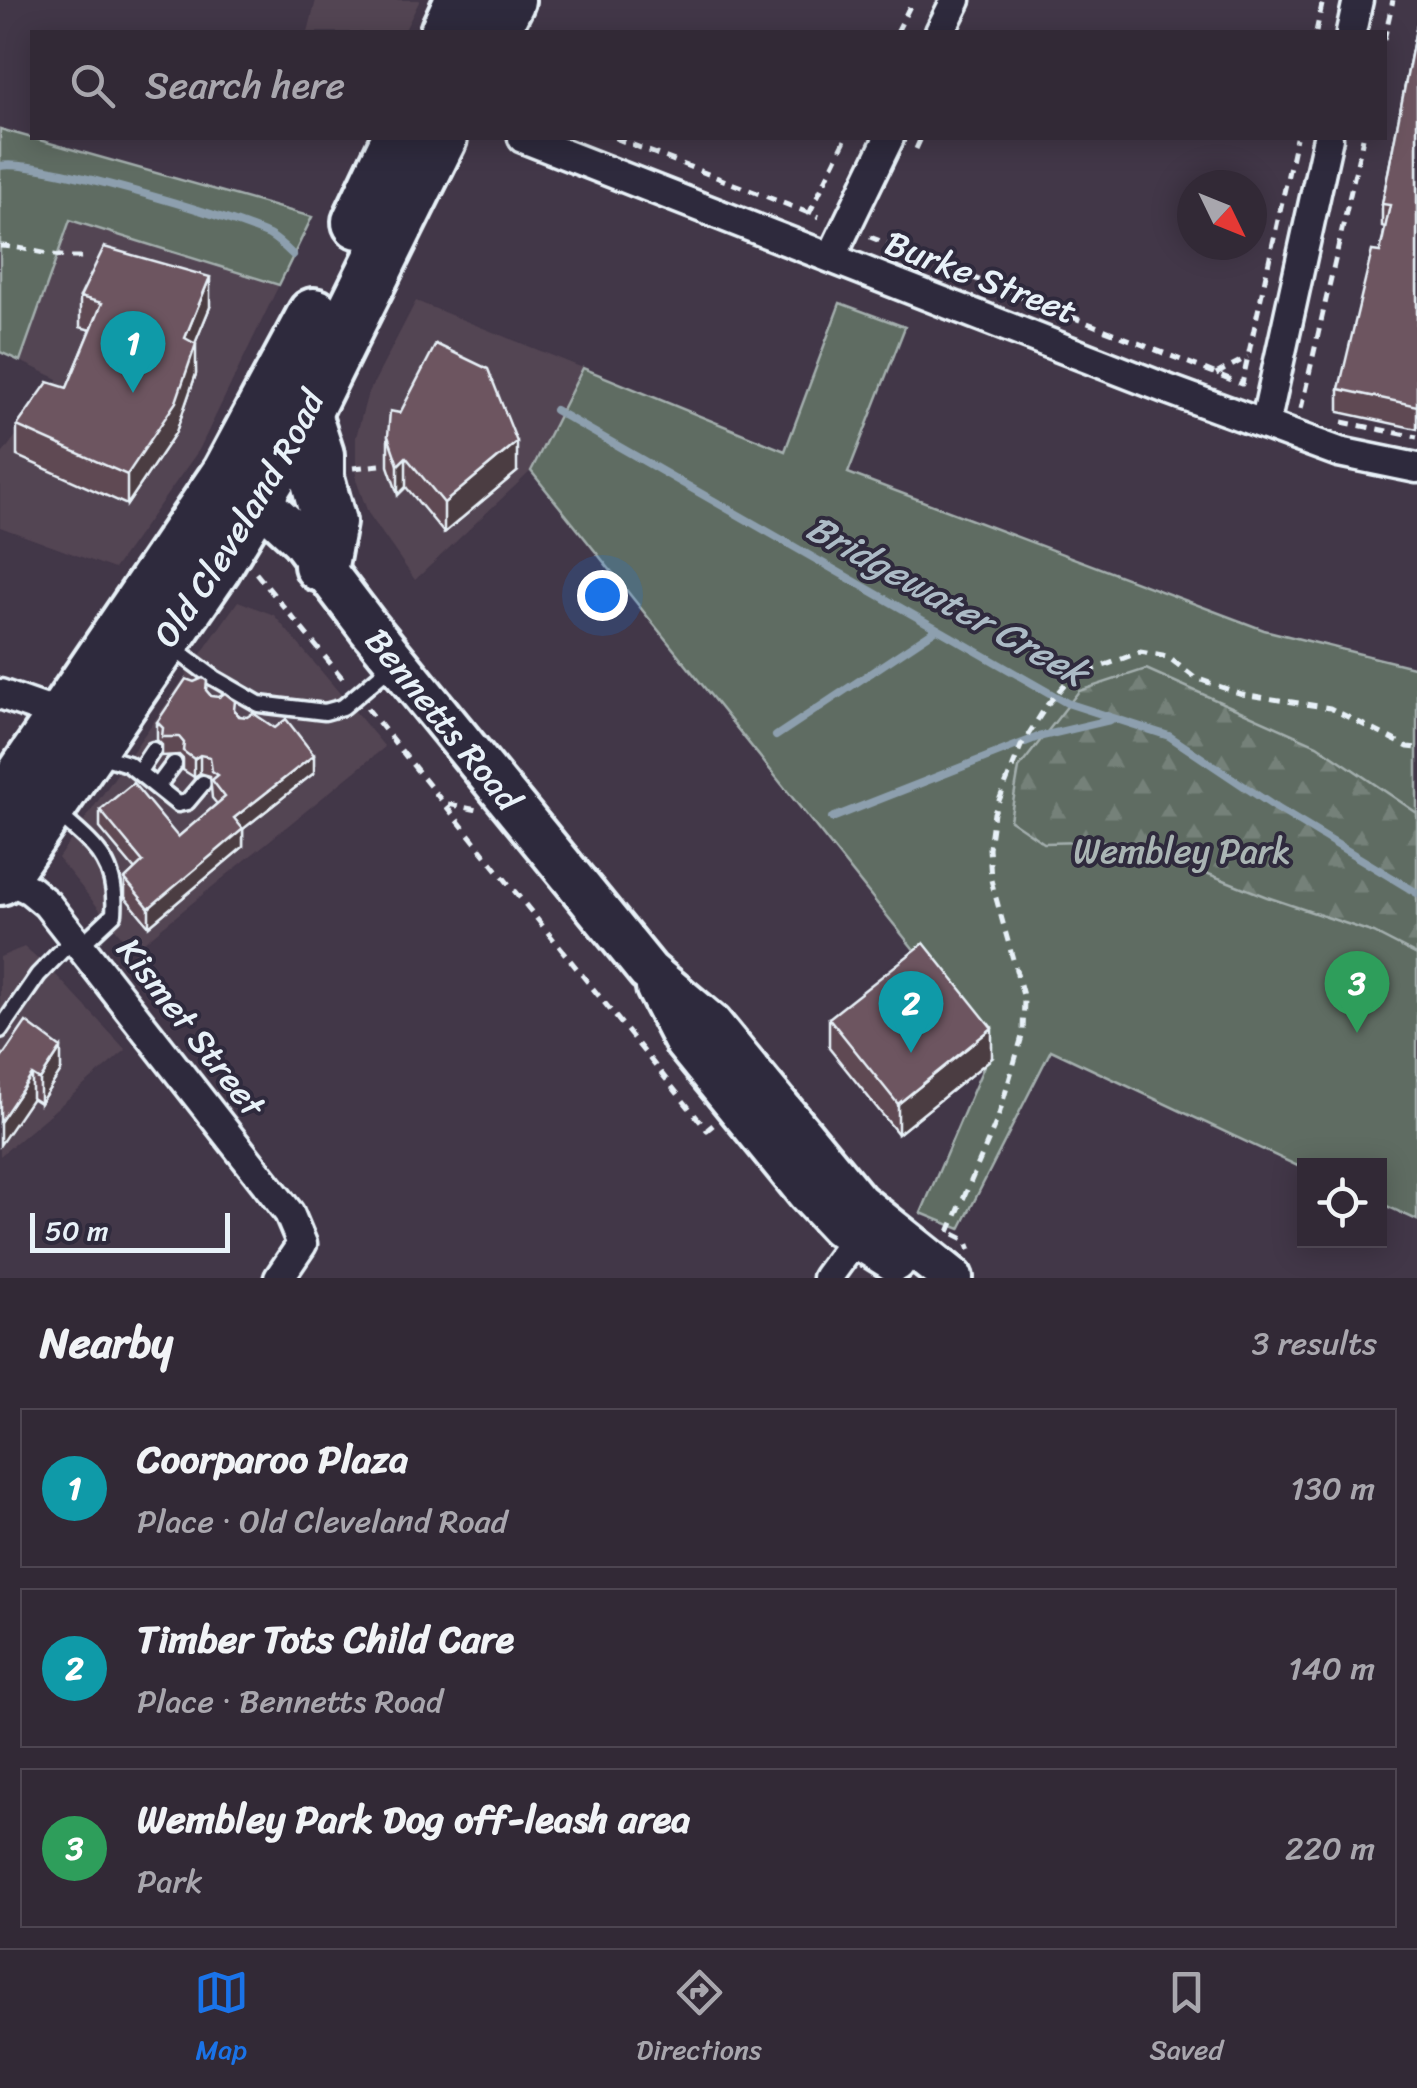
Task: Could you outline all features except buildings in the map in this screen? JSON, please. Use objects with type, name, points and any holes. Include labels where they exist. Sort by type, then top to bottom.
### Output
[{"type":"highway","points":[[448,30],[462,0]]},
{"type":"highway","points":[[493,30],[508,0]]},
{"type":"highway","name":"Old Cleveland Road","points":[[74,736],[163,641],[243,485],[312,320],[397,140]]},
{"type":"highway","name":"Old Cleveland Road","points":[[0,877],[25,808],[243,485],[304,415],[439,140]]},
{"type":"highway","points":[[304,415],[317,455],[317,478],[328,522],[321,565]]},
{"type":"main road","name":"Bennetts Road","points":[[243,485],[301,538],[396,662],[648,971],[711,1024],[845,1188],[864,1227],[949,1278]]},
{"type":"street","points":[[941,30],[956,0]]},
{"type":"street","points":[[1351,30],[1358,0]]},
{"type":"street","name":"Burke Street","points":[[528,140],[1339,452],[1417,468]]},
{"type":"street","points":[[831,258],[888,140]]},
{"type":"street","points":[[1266,425],[1328,140]]},
{"type":"street","points":[[0,694],[74,736]]},
{"type":"street","name":"Kismet Street","points":[[0,877],[40,896],[289,1213],[302,1244],[280,1278]]},
{"type":"street","points":[[827,1278],[864,1227]]},
{"type":"lane","points":[[163,641],[203,677],[255,709],[334,711],[358,696],[396,662]]},
{"type":"lane","points":[[74,736],[139,772],[178,804],[187,802],[203,783]]},
{"type":"lane","points":[[139,772],[154,750]]},
{"type":"lane","points":[[157,787],[174,764]]},
{"type":"lane","points":[[0,1030],[38,976],[114,914],[112,880],[100,851],[25,808]]},
{"type":"path","points":[[898,30],[913,0]]},
{"type":"path","points":[[1316,30],[1323,0]]},
{"type":"path","points":[[1386,30],[1393,0]]},
{"type":"path","points":[[620,140],[819,218]]},
{"type":"path","points":[[810,214],[845,140]]},
{"type":"path","points":[[911,160],[921,140]]},
{"type":"path","points":[[877,221],[868,236],[1242,384],[1296,140]]},
{"type":"path","points":[[1300,413],[1363,140]]},
{"type":"path","points":[[0,246],[19,246],[69,259],[88,256]]},
{"type":"path","points":[[1216,374],[1248,357]]},
{"type":"path","points":[[1339,421],[1417,437]]},
{"type":"path","points":[[966,1240],[950,1232],[998,1118],[1024,1034],[1024,998],[990,880],[994,813],[1021,746],[1069,679],[1140,652],[1168,657],[1195,678],[1242,694],[1330,708],[1417,748]]},
{"type":"path","points":[[446,804],[708,1130],[719,1120]]},
{"type":"shaded area","points":[[316,0],[420,0],[405,30],[308,30]]},
{"type":"shaded area","points":[[70,220],[279,285],[199,450],[114,569],[0,527],[0,457],[58,379],[20,361]]},
{"type":"shaded area","points":[[416,301],[583,368],[531,471],[415,580],[368,513],[356,480],[356,437],[367,396]]},
{"type":"shaded area","points":[[238,601],[274,615],[385,747],[133,951],[58,858]]},
{"type":"shaded area","points":[[24,947],[57,976],[126,1050],[0,1156],[0,957]]},
{"type":"green space","points":[[0,129],[312,217],[279,285],[70,220],[20,361],[0,352]]},
{"type":"green space","name":"Wembley Park","points":[[840,303],[905,327],[848,473],[1264,630],[1417,668],[1417,1220],[1387,1206],[1387,1158],[1297,1158],[1297,1166],[1051,1050],[960,1229],[921,1213],[992,1047],[531,471],[583,368],[785,451]]},
{"type":"green space","points":[[1146,669],[1317,745],[1417,813],[1417,955],[1374,933],[1267,897],[1125,841],[1044,843],[1010,820],[1019,768],[1079,691]]},
{"type":"waterway","name":"Bridgewater Creek","points":[[0,166],[51,171],[176,203],[269,235],[293,255]]},
{"type":"waterway","name":"Bridgewater Creek","points":[[555,410],[1067,703],[1169,736],[1275,807],[1417,893]]},
{"type":"waterway","points":[[776,736],[937,629]]},
{"type":"waterway","points":[[832,818],[1038,737],[1110,720]]},
{"type":"place","name":"Coorparoo Plaza","points":[[133,393]]},
{"type":"place","name":"Wembley Park Dog off-leash area","points":[[1357,1033]]},
{"type":"place","name":"Timber Tots Child Care","points":[[911,1053]]}]
